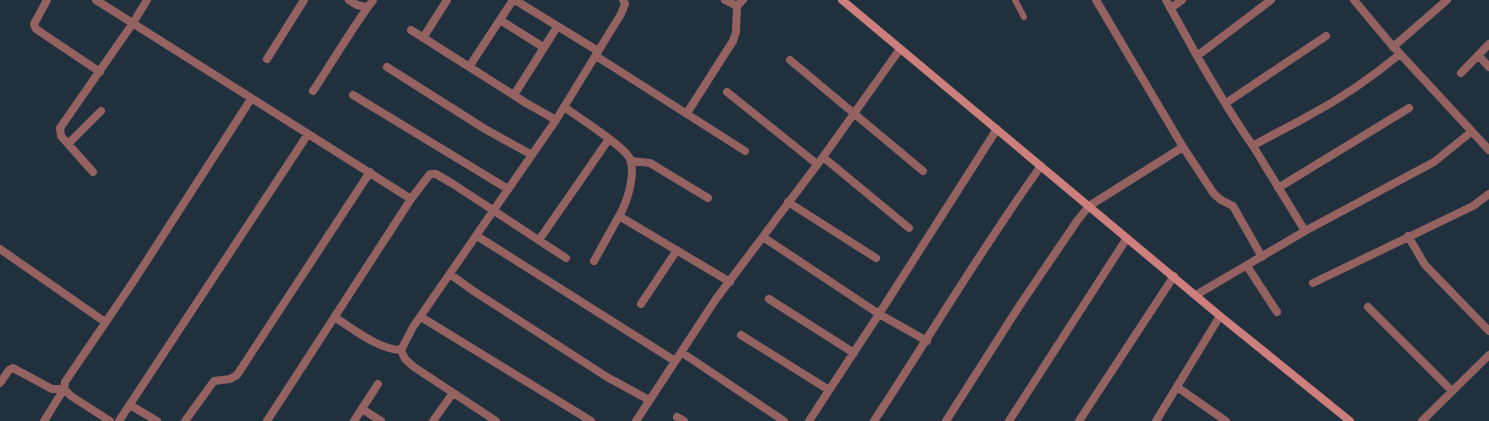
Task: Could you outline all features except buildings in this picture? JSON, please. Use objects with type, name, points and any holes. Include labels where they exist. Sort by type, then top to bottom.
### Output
[{"type":"street","points":[[47,0],[34,24],[36,29],[100,72]]},
{"type":"street","points":[[96,0],[250,99],[370,172],[411,199]]},
{"type":"street","points":[[93,172],[60,134],[60,128],[100,72],[147,0]]},
{"type":"street","points":[[267,59],[304,0]]},
{"type":"street","points":[[350,0],[357,5],[366,7]]},
{"type":"street","points":[[314,92],[353,31],[366,7],[373,0]]},
{"type":"street","points":[[423,38],[447,0]]},
{"type":"street","points":[[469,67],[514,0],[745,151]]},
{"type":"street","points":[[496,421],[414,367],[405,359],[401,350],[406,338],[451,275],[493,210],[556,120],[621,14],[625,4],[623,0]]},
{"type":"street","points":[[725,0],[737,6]]},
{"type":"street","points":[[687,113],[733,41],[736,32],[737,6],[744,0]]},
{"type":"street","points":[[1096,0],[1183,147],[1214,194],[1221,200],[1233,206],[1262,257]]},
{"type":"street","points":[[1166,0],[1197,56],[1226,102],[1236,122],[1253,146],[1305,231]]},
{"type":"street","points":[[1171,8],[1182,0]]},
{"type":"street","points":[[1197,56],[1270,0]]},
{"type":"street","points":[[1354,0],[1393,47],[1489,150]]},
{"type":"street","points":[[1393,47],[1437,3],[1447,0]]},
{"type":"street","points":[[845,1],[900,49],[1196,294],[1220,316],[1350,421]]},
{"type":"street","points":[[500,20],[543,47]]},
{"type":"street","points":[[514,96],[543,47],[557,27]]},
{"type":"street","points":[[411,30],[514,96],[556,120]]},
{"type":"street","points":[[1226,102],[1326,36]]},
{"type":"street","points":[[1461,73],[1489,44]]},
{"type":"street","points":[[636,421],[675,361],[730,282],[788,202],[823,157],[900,49]]},
{"type":"street","points":[[1253,146],[1311,115],[1380,70],[1400,54]]},
{"type":"street","points":[[1478,55],[1489,67]]},
{"type":"street","points":[[790,60],[923,171]]},
{"type":"street","points":[[387,67],[485,129],[532,155]]},
{"type":"street","points":[[727,92],[817,164]]},
{"type":"street","points":[[353,95],[508,190]]},
{"type":"street","points":[[44,421],[64,389],[65,382],[106,322],[250,99]]},
{"type":"street","points":[[564,107],[609,139],[626,153],[631,161],[632,172],[628,197],[594,261]]},
{"type":"street","points":[[1278,188],[1409,108]]},
{"type":"street","points":[[68,144],[101,111]]},
{"type":"street","points":[[809,421],[997,129]]},
{"type":"street","points":[[1196,294],[1247,266],[1305,231],[1434,162],[1471,132]]},
{"type":"street","points":[[119,421],[308,134]]},
{"type":"street","points":[[540,240],[609,139]]},
{"type":"street","points":[[946,421],[1020,304],[1089,206],[1183,147]]},
{"type":"street","points":[[823,157],[909,228]]},
{"type":"street","points":[[631,161],[650,163],[708,198]]},
{"type":"street","points":[[874,421],[927,341],[976,260],[1041,166]]},
{"type":"street","points":[[186,421],[214,381],[230,380],[237,375],[370,172]]},
{"type":"street","points":[[269,420],[411,199],[430,174],[433,173],[493,210],[566,258]]},
{"type":"street","points":[[1313,283],[1473,206],[1489,194]]},
{"type":"street","points":[[788,202],[876,258]]},
{"type":"street","points":[[619,216],[730,282]]},
{"type":"street","points":[[477,236],[675,361]]},
{"type":"street","points":[[1408,236],[1425,264],[1489,332]]},
{"type":"street","points":[[763,238],[879,314],[927,341]]},
{"type":"street","points":[[1009,421],[1127,238]]},
{"type":"street","points":[[0,249],[106,322]]},
{"type":"street","points":[[641,304],[677,250]]},
{"type":"street","points":[[1247,266],[1277,312]]},
{"type":"street","points":[[451,275],[607,377],[649,400]]},
{"type":"street","points":[[1079,421],[1174,276]]},
{"type":"street","points":[[769,299],[854,353]]},
{"type":"street","points":[[1368,307],[1452,391]]},
{"type":"street","points":[[1156,421],[1220,316]]},
{"type":"street","points":[[334,317],[380,345],[394,350],[401,350]]},
{"type":"street","points":[[421,317],[591,421]]},
{"type":"street","points":[[741,335],[829,390]]},
{"type":"street","points":[[682,352],[784,421]]},
{"type":"street","points":[[1422,421],[1489,355]]},
{"type":"street","points":[[0,383],[9,370],[13,368],[52,389],[64,389],[71,396],[110,421]]},
{"type":"street","points":[[354,421],[378,384]]},
{"type":"street","points":[[1178,387],[1226,421]]},
{"type":"street","points":[[433,421],[453,393]]},
{"type":"street","points":[[130,405],[157,421]]},
{"type":"street","points":[[362,409],[381,421]]},
{"type":"lane","points":[[1014,0],[1024,17]]}]
